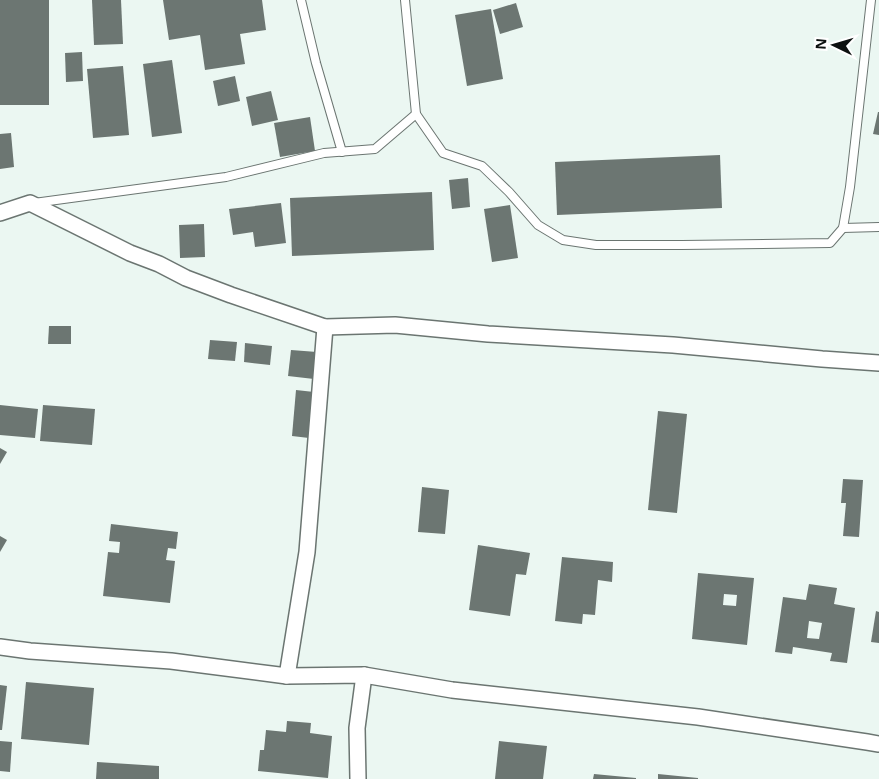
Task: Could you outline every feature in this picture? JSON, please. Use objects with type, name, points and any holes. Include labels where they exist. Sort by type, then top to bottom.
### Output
[{"type":"street","points":[[0,213],[30,204],[186,278],[325,327],[395,325],[488,334],[673,345],[879,363]]},
{"type":"street","points":[[287,676],[307,552],[325,327]]},
{"type":"street","points":[[0,647],[30,652],[171,661],[287,676],[364,675],[452,690],[698,717],[879,744]]},
{"type":"street","points":[[358,779],[357,728],[364,675]]},
{"type":"lane","points":[[301,0],[316,63],[342,152]]},
{"type":"lane","points":[[405,0],[416,114],[443,153],[482,166],[509,192],[538,225],[563,240],[596,245],[830,243],[843,228],[850,187],[871,0]]},
{"type":"lane","points":[[30,204],[226,177],[324,154],[375,149],[416,114]]},
{"type":"lane","points":[[843,228],[879,227]]},
{"type":"building","points":[[0,0],[49,0],[49,105],[0,105]]},
{"type":"building","points":[[92,0],[121,0],[123,44],[94,45]]},
{"type":"building","points":[[163,0],[262,0],[266,30],[240,34],[245,64],[205,70],[200,35],[169,40]]},
{"type":"building","points":[[516,3],[523,27],[500,34],[493,10]]},
{"type":"building","points":[[491,9],[503,79],[467,86],[455,15]]},
{"type":"building","points":[[82,52],[83,81],[66,82],[65,53]]},
{"type":"building","points":[[172,60],[182,133],[152,137],[143,64]]},
{"type":"building","points":[[123,66],[129,135],[93,138],[87,69]]},
{"type":"building","points":[[235,76],[240,101],[218,106],[213,81]]},
{"type":"building","points":[[271,91],[278,120],[252,126],[246,97]]},
{"type":"building","points":[[879,112],[879,135],[873,134]]},
{"type":"building","points":[[310,117],[315,151],[280,157],[274,123]]},
{"type":"building","points":[[11,133],[14,167],[0,169],[0,134]]},
{"type":"building","points":[[720,155],[722,208],[557,215],[555,162]]},
{"type":"building","points":[[468,178],[470,207],[452,209],[449,180]]},
{"type":"building","points":[[432,192],[434,250],[292,256],[290,198]]},
{"type":"building","points":[[281,203],[286,243],[255,247],[253,232],[233,235],[229,209]]},
{"type":"building","points":[[510,205],[518,258],[492,262],[484,209]]},
{"type":"building","points":[[204,224],[205,257],[180,258],[179,225]]},
{"type":"building","points":[[49,326],[71,326],[71,344],[48,344]]},
{"type":"building","points":[[210,340],[237,342],[235,361],[208,359]]},
{"type":"building","points":[[245,343],[272,346],[270,365],[244,362]]},
{"type":"building","points":[[291,350],[317,352],[314,379],[288,376]]},
{"type":"building","points":[[296,390],[314,392],[309,438],[292,436]]},
{"type":"building","points":[[0,405],[38,409],[35,438],[0,435]]},
{"type":"building","points":[[43,405],[95,409],[92,445],[40,441]]},
{"type":"building","points":[[658,411],[687,414],[677,513],[648,510]]},
{"type":"building","points":[[0,448],[7,452],[0,464]]},
{"type":"building","points":[[843,479],[863,480],[859,537],[843,536],[846,503],[841,503]]},
{"type":"building","points":[[422,487],[449,490],[445,534],[418,532]]},
{"type":"building","points":[[111,524],[178,532],[176,549],[168,548],[166,560],[175,561],[170,603],[103,596],[108,552],[119,553],[120,542],[109,541]]},
{"type":"building","points":[[0,536],[7,540],[0,552]]},
{"type":"building","points":[[478,545],[530,553],[526,575],[516,574],[510,616],[469,610]]},
{"type":"building","points":[[562,557],[613,562],[612,582],[598,580],[595,615],[583,614],[582,624],[555,621]]},
{"type":"building","points":[[698,573],[754,578],[747,645],[692,639]],"holes":[[[724,594],[737,595],[736,606],[723,605]]]},
{"type":"building","points":[[809,584],[837,588],[834,604],[855,608],[847,663],[830,661],[832,653],[793,647],[792,654],[775,652],[783,597],[806,600]],"holes":[[[809,621],[822,623],[819,639],[807,638]]]},
{"type":"building","points":[[876,611],[879,612],[879,643],[871,642]]},
{"type":"building","points":[[26,682],[94,688],[89,745],[21,739]]},
{"type":"building","points":[[0,685],[7,686],[2,730],[0,730]]},
{"type":"building","points":[[287,721],[311,723],[310,733],[332,736],[328,778],[258,771],[260,750],[264,750],[266,730],[286,732]]},
{"type":"building","points":[[0,741],[12,742],[10,772],[0,771]]},
{"type":"building","points":[[499,741],[547,746],[543,779],[495,779]]},
{"type":"building","points":[[97,762],[159,766],[159,779],[96,779]]},
{"type":"building","points":[[594,774],[636,778],[636,779],[593,779]]},
{"type":"building","points":[[658,774],[698,778],[698,779],[658,779]]}]
